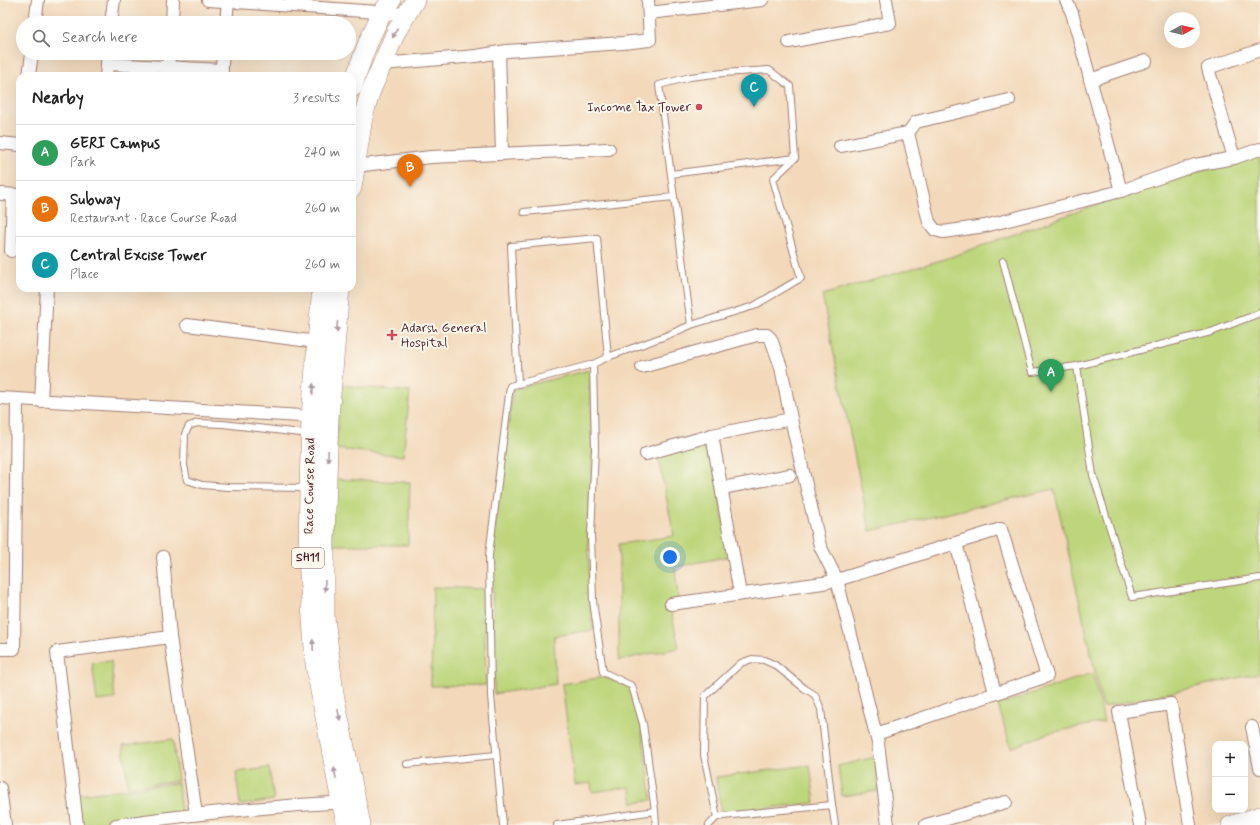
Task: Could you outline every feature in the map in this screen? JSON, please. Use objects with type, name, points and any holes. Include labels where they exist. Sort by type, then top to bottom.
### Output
[{"type":"main road","points":[[356,77],[364,54],[386,6]]},
{"type":"main road","points":[[356,160],[363,117],[370,93],[396,32],[411,7]]},
{"type":"main road","name":"Race Course Road","points":[[322,292],[317,342],[317,423],[325,541],[325,617],[349,802],[347,825]]},
{"type":"main road","name":"Race Course Road","points":[[339,292],[317,423],[309,488],[308,558],[313,653],[349,802],[361,825]]},
{"type":"street","points":[[36,16],[38,0]]},
{"type":"street","points":[[112,16],[114,0]]},
{"type":"street","points":[[172,16],[173,0]]},
{"type":"street","points":[[208,0],[411,7]]},
{"type":"street","points":[[382,64],[476,56],[499,52],[650,40],[648,0]]},
{"type":"street","points":[[649,13],[762,0]]},
{"type":"street","points":[[789,42],[890,23],[886,0]]},
{"type":"street","points":[[1066,0],[1072,13],[1121,191]]},
{"type":"street","points":[[227,16],[228,1]]},
{"type":"street","points":[[1234,158],[1208,68],[1260,50]]},
{"type":"street","points":[[499,52],[502,153]]},
{"type":"street","points":[[30,72],[31,60]]},
{"type":"street","points":[[107,64],[168,72],[169,60]]},
{"type":"street","points":[[221,72],[222,60]]},
{"type":"street","points":[[1090,80],[1146,61]]},
{"type":"street","points":[[840,146],[908,134],[916,122],[1009,100]]},
{"type":"street","points":[[908,134],[930,222],[935,230],[943,232],[985,226],[1121,191],[1195,165],[1234,158],[1260,149]]},
{"type":"street","points":[[0,143],[16,145]]},
{"type":"street","points":[[356,166],[431,157],[609,149]]},
{"type":"street","points":[[0,194],[16,195]]},
{"type":"street","points":[[11,251],[16,204]]},
{"type":"street","points":[[41,401],[47,292]]},
{"type":"street","points":[[187,325],[317,342]]},
{"type":"street","points":[[642,367],[757,335],[767,335],[771,338],[781,367],[791,419],[820,546],[837,580],[876,734],[888,825]]},
{"type":"street","points":[[0,398],[317,423]]},
{"type":"street","points":[[0,649],[14,649],[17,399]]},
{"type":"street","points":[[646,454],[712,435],[791,419]]},
{"type":"street","points":[[712,435],[740,594]]},
{"type":"street","points":[[722,488],[790,475]]},
{"type":"street","points":[[671,604],[824,583],[1001,528],[1047,676],[876,734]]},
{"type":"street","points":[[956,543],[995,693]]},
{"type":"street","points":[[163,557],[170,637],[192,818]]},
{"type":"street","points":[[77,825],[57,652],[170,637]]},
{"type":"street","points":[[1140,825],[1119,712],[1171,704],[1190,825]]},
{"type":"street","points":[[1252,727],[1260,768]]},
{"type":"street","points":[[0,788],[5,825]]},
{"type":"street","points":[[116,825],[192,818],[300,804],[349,802]]},
{"type":"street","points":[[926,825],[1006,802]]},
{"type":"street","points":[[1230,825],[1260,815]]},
{"type":"lane","points":[[691,325],[658,85],[690,77],[769,70],[790,86],[795,158]]},
{"type":"lane","points":[[671,174],[795,158]]},
{"type":"lane","points":[[503,825],[491,696],[489,555],[510,386],[593,364],[691,325],[754,306],[801,278],[773,179],[795,158]]},
{"type":"lane","points":[[524,212],[674,197]]},
{"type":"lane","points":[[518,384],[511,246],[597,238],[608,357]]},
{"type":"lane","points":[[1004,261],[1032,372],[1077,366],[1211,332],[1260,313]]},
{"type":"lane","points":[[593,364],[596,449],[592,542],[593,601],[598,642],[604,672],[632,686],[643,724],[656,825]]},
{"type":"lane","points":[[1077,366],[1093,475],[1132,596],[1260,578]]},
{"type":"lane","points":[[309,488],[228,487],[202,485],[187,480],[184,465],[185,434],[189,426],[198,423],[261,428],[317,423]]},
{"type":"lane","points":[[717,817],[704,756],[705,696],[741,663],[752,659],[764,660],[775,664],[804,688],[815,694],[821,709],[835,825]]},
{"type":"lane","points":[[407,764],[496,755]]},
{"type":"lane","points":[[709,825],[717,817],[832,805]]},
{"type":"lane","points":[[557,825],[655,811]]},
{"type":"green space","points":[[1260,153],[1260,673],[1103,707],[1054,489],[870,531],[822,295],[945,259],[1101,203]]},
{"type":"green space","points":[[589,370],[593,448],[588,533],[590,601],[593,630],[554,636],[556,684],[494,694],[492,552],[513,389]]},
{"type":"green space","points":[[341,385],[410,392],[403,456],[336,449]]},
{"type":"green space","points":[[709,441],[730,556],[675,567],[678,599],[669,601],[679,648],[619,660],[619,544],[674,536],[658,455]]},
{"type":"green space","points":[[334,479],[410,482],[408,545],[330,545]]},
{"type":"green space","points":[[433,587],[484,589],[486,685],[431,686]]},
{"type":"green space","points":[[111,661],[115,699],[97,701],[92,663]]},
{"type":"green space","points":[[1093,673],[1104,722],[1049,733],[1011,748],[998,705]]},
{"type":"green space","points":[[604,677],[630,687],[641,724],[652,800],[633,803],[630,787],[592,792],[591,783],[575,785],[562,684]]},
{"type":"green space","points":[[173,739],[178,781],[128,787],[123,746]]},
{"type":"green space","points":[[876,757],[878,791],[842,796],[838,766]]},
{"type":"green space","points":[[810,765],[815,803],[721,813],[716,777]]},
{"type":"green space","points":[[269,768],[274,800],[240,805],[236,772]]},
{"type":"green space","points":[[178,783],[181,814],[103,825],[80,825],[77,795]]},
{"type":"place","name":"Income Tax Tower","points":[[699,107]]},
{"type":"place","name":"Central Excise Tower","points":[[754,107]]},
{"type":"place","name":"Subway","points":[[410,187]]},
{"type":"place","name":"Adarsh General Hospital","points":[[392,335]]},
{"type":"place","name":"GERI Campus","points":[[1051,392]]}]
